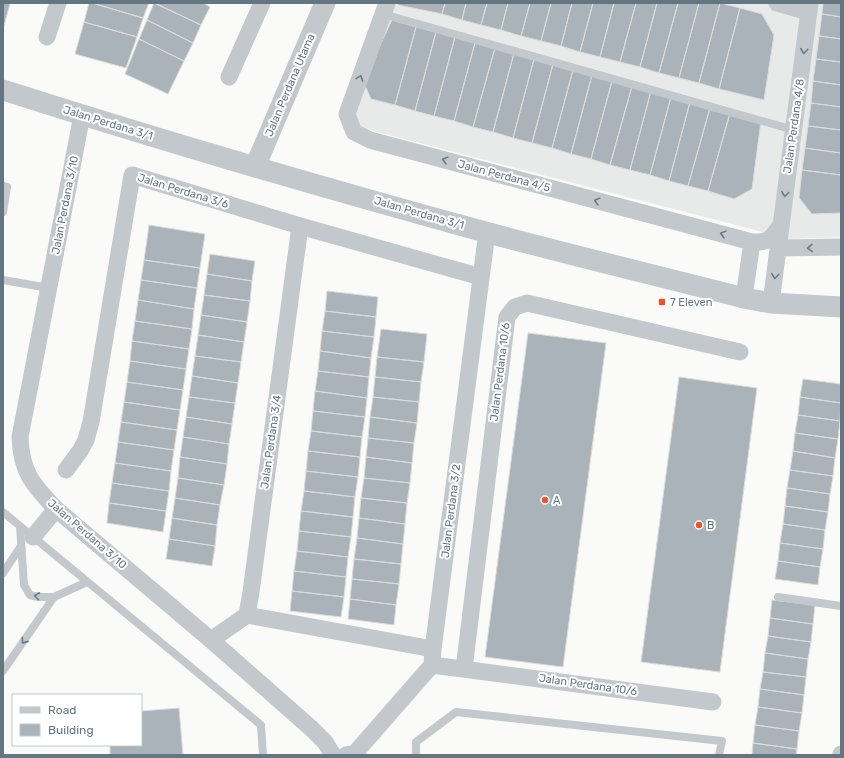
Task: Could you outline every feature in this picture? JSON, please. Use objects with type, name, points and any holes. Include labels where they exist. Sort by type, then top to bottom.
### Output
[{"type":"street","points":[[48,37],[58,3]]},
{"type":"street","points":[[229,77],[262,3]]},
{"type":"street","name":"Jalan Perdana Utama","points":[[255,167],[325,3]]},
{"type":"street","points":[[777,3],[810,8]]},
{"type":"street","name":"Jalan Perdana 4/8","points":[[771,303],[810,8]]},
{"type":"street","name":"Jalan Perdana 4/5","points":[[385,9],[347,114],[354,132],[370,140],[752,242],[769,240],[781,225]]},
{"type":"street","name":"Jalan Perdana 3/1","points":[[3,90],[255,167],[487,232],[744,298],[771,303],[841,307]]},
{"type":"street","name":"Jalan Perdana 3/10","points":[[82,115],[20,437],[20,449],[25,468],[34,485],[56,509],[211,640],[312,729],[324,742],[332,755]]},
{"type":"street","name":"Jalan Perdana 3/6","points":[[66,470],[83,446],[91,422],[132,175],[300,226],[481,277]]},
{"type":"street","name":"Jalan Perdana 3/4","points":[[246,615],[252,584],[300,226]]},
{"type":"street","name":"Jalan Perdana 3/2","points":[[432,657],[487,232]]},
{"type":"street","points":[[744,298],[752,242]]},
{"type":"street","points":[[778,248],[841,247]]},
{"type":"street","name":"Jalan Perdana 10/6","points":[[464,669],[507,317],[515,307],[527,303],[740,352]]},
{"type":"street","points":[[25,536],[56,509]]},
{"type":"street","points":[[211,640],[246,615]]},
{"type":"street","name":"Jalan Perdana 10/6","points":[[246,615],[432,657],[464,669],[713,702]]},
{"type":"street","points":[[353,754],[432,657]]},
{"type":"lane","points":[[385,9],[794,130]]},
{"type":"lane","points":[[3,186],[7,187],[3,212]]},
{"type":"lane","points":[[3,280],[49,288]]},
{"type":"lane","points":[[3,512],[25,536],[87,582],[261,725],[263,755]]},
{"type":"lane","points":[[3,573],[25,536]]},
{"type":"lane","points":[[25,536],[24,585],[30,595],[38,597],[54,597],[87,582]]},
{"type":"lane","points":[[3,671],[54,597]]},
{"type":"lane","points":[[778,598],[841,606]]},
{"type":"lane","points":[[416,755],[416,742],[456,712],[722,741],[720,755]]},
{"type":"shaded area","points":[[395,3],[841,3],[841,237],[789,239],[362,128],[356,115]]},
{"type":"building","points":[[3,3],[10,4],[3,29]]},
{"type":"building","points":[[89,3],[143,18],[137,37],[84,22]]},
{"type":"building","points":[[92,3],[149,3],[143,18]]},
{"type":"building","points":[[154,3],[201,25],[193,43],[147,20]]},
{"type":"building","points":[[155,3],[203,3],[210,7],[201,25]]},
{"type":"building","points":[[399,3],[445,3],[442,14],[398,5]]},
{"type":"building","points":[[445,3],[466,3],[462,20],[442,14]]},
{"type":"building","points":[[466,3],[487,3],[481,25],[462,20]]},
{"type":"building","points":[[487,3],[508,3],[501,30],[481,25]]},
{"type":"building","points":[[508,3],[530,3],[521,36],[501,30]]},
{"type":"building","points":[[530,3],[551,3],[541,41],[521,36]]},
{"type":"building","points":[[551,3],[572,3],[561,46],[541,41]]},
{"type":"building","points":[[572,3],[593,3],[580,52],[561,46]]},
{"type":"building","points":[[593,3],[614,3],[600,57],[580,52]]},
{"type":"building","points":[[614,3],[636,3],[620,62],[600,57]]},
{"type":"building","points":[[636,3],[657,3],[640,67],[620,62]]},
{"type":"building","points":[[657,3],[678,3],[659,73],[640,67]]},
{"type":"building","points":[[678,3],[699,3],[679,78],[659,73]]},
{"type":"building","points":[[699,3],[720,3],[699,83],[679,78]]},
{"type":"building","points":[[720,3],[740,8],[719,89],[699,83]]},
{"type":"building","points":[[823,3],[841,3],[841,17],[822,14]]},
{"type":"building","points":[[740,8],[762,14],[774,35],[764,100],[719,89]]},
{"type":"building","points":[[822,14],[841,17],[841,39],[819,36]]},
{"type":"building","points":[[147,20],[193,43],[184,61],[139,39]]},
{"type":"building","points":[[392,20],[416,27],[395,105],[371,99],[363,81]]},
{"type":"building","points":[[84,22],[137,37],[126,68],[75,54]]},
{"type":"building","points":[[416,27],[436,32],[415,111],[395,105]]},
{"type":"building","points":[[436,32],[455,37],[434,116],[415,111]]},
{"type":"building","points":[[819,36],[841,39],[841,62],[816,59]]},
{"type":"building","points":[[455,37],[475,43],[454,121],[434,116]]},
{"type":"building","points":[[139,39],[184,61],[168,94],[125,74]]},
{"type":"building","points":[[475,43],[495,48],[473,127],[454,121]]},
{"type":"building","points":[[495,48],[514,53],[493,132],[473,127]]},
{"type":"building","points":[[514,53],[534,59],[513,138],[493,132]]},
{"type":"building","points":[[534,59],[553,64],[532,143],[513,138]]},
{"type":"building","points":[[816,59],[841,62],[841,85],[813,81]]},
{"type":"building","points":[[553,64],[573,70],[552,148],[532,143]]},
{"type":"building","points":[[573,70],[592,75],[571,154],[552,148]]},
{"type":"building","points":[[592,75],[612,81],[591,159],[571,154]]},
{"type":"building","points":[[612,81],[632,86],[610,165],[591,159]]},
{"type":"building","points":[[813,81],[841,85],[841,107],[811,103]]},
{"type":"building","points":[[632,86],[651,91],[630,170],[610,165]]},
{"type":"building","points":[[651,91],[671,97],[650,175],[630,170]]},
{"type":"building","points":[[671,97],[690,102],[669,181],[650,175]]},
{"type":"building","points":[[690,102],[710,108],[688,186],[669,181]]},
{"type":"building","points":[[811,103],[841,107],[841,130],[808,126]]},
{"type":"building","points":[[710,108],[730,113],[708,191],[688,186]]},
{"type":"building","points":[[730,113],[761,121],[752,189],[734,199],[708,191]]},
{"type":"building","points":[[808,126],[841,130],[841,153],[805,148]]},
{"type":"building","points":[[805,148],[841,153],[841,175],[802,170]]},
{"type":"building","points":[[802,170],[841,175],[841,213],[812,214],[799,198]]},
{"type":"building","points":[[149,225],[205,234],[200,268],[144,260]]},
{"type":"building","points":[[210,254],[255,261],[252,281],[207,274]]},
{"type":"building","points":[[144,260],[200,268],[197,288],[141,280]]},
{"type":"building","points":[[207,274],[252,281],[250,301],[204,295]]},
{"type":"building","points":[[141,280],[197,288],[194,309],[138,300]]},
{"type":"building","points":[[327,291],[378,297],[376,317],[325,311]]},
{"type":"building","points":[[204,295],[250,301],[247,322],[201,315]]},
{"type":"building","points":[[138,300],[194,309],[192,329],[135,321]]},
{"type":"building","points":[[325,311],[376,317],[374,337],[322,331]]},
{"type":"building","points":[[201,315],[247,322],[244,342],[198,335]]},
{"type":"building","points":[[135,321],[192,329],[189,349],[132,341]]},
{"type":"building","points":[[381,329],[427,334],[424,362],[377,357]]},
{"type":"building","points":[[322,331],[374,337],[371,358],[320,351]]},
{"type":"building","name":"A","points":[[528,333],[606,343],[563,667],[485,657]]},
{"type":"building","points":[[198,335],[244,342],[241,362],[195,356]]},
{"type":"building","points":[[132,341],[189,349],[186,369],[130,361]]},
{"type":"building","points":[[320,351],[371,358],[369,377],[318,371]]},
{"type":"building","points":[[195,356],[241,362],[238,383],[192,376]]},
{"type":"building","points":[[377,357],[424,362],[421,382],[375,377]]},
{"type":"building","points":[[130,361],[186,369],[183,390],[127,382]]},
{"type":"building","points":[[318,371],[369,377],[367,398],[315,391]]},
{"type":"building","points":[[192,376],[238,383],[235,403],[189,397]]},
{"type":"building","points":[[375,377],[421,382],[419,402],[373,397]]},
{"type":"building","name":"B","points":[[679,377],[757,388],[720,672],[641,662]]},
{"type":"building","points":[[803,379],[841,384],[841,403],[800,397]]},
{"type":"building","points":[[127,382],[183,390],[180,410],[124,402]]},
{"type":"building","points":[[315,391],[367,398],[365,417],[313,411]]},
{"type":"building","points":[[189,397],[235,403],[232,424],[186,417]]},
{"type":"building","points":[[373,397],[419,402],[417,423],[370,417]]},
{"type":"building","points":[[800,397],[841,403],[840,421],[798,415]]},
{"type":"building","points":[[124,402],[180,410],[177,430],[121,422]]},
{"type":"building","points":[[313,411],[365,417],[362,437],[311,431]]},
{"type":"building","points":[[798,415],[840,421],[838,439],[795,433]]},
{"type":"building","points":[[186,417],[232,424],[229,444],[183,437]]},
{"type":"building","points":[[370,417],[417,423],[414,443],[368,438]]},
{"type":"building","points":[[121,422],[177,430],[174,450],[118,442]]},
{"type":"building","points":[[311,431],[362,437],[360,457],[308,451]]},
{"type":"building","points":[[795,433],[838,439],[835,458],[793,451]]},
{"type":"building","points":[[183,437],[229,444],[227,464],[180,457]]},
{"type":"building","points":[[368,438],[414,443],[412,463],[366,457]]},
{"type":"building","points":[[118,442],[174,450],[171,471],[115,463]]},
{"type":"building","points":[[308,451],[360,457],[358,477],[306,471]]},
{"type":"building","points":[[793,451],[835,458],[833,476],[790,470]]},
{"type":"building","points":[[180,457],[227,464],[224,485],[178,478]]},
{"type":"building","points":[[366,457],[412,463],[410,483],[364,478]]},
{"type":"building","points":[[115,463],[171,471],[169,491],[112,483]]},
{"type":"building","points":[[790,470],[833,476],[830,494],[787,488]]},
{"type":"building","points":[[306,471],[358,477],[355,497],[304,491]]},
{"type":"building","points":[[178,478],[224,485],[220,505],[175,498]]},
{"type":"building","points":[[364,478],[410,483],[407,503],[361,498]]},
{"type":"building","points":[[112,483],[169,491],[166,511],[109,503]]},
{"type":"building","points":[[787,488],[830,494],[828,512],[785,506]]},
{"type":"building","points":[[304,491],[355,497],[353,517],[301,511]]},
{"type":"building","points":[[175,498],[220,505],[217,525],[172,518]]},
{"type":"building","points":[[361,498],[407,503],[405,524],[359,518]]},
{"type":"building","points":[[109,503],[166,511],[163,532],[107,523]]},
{"type":"building","points":[[785,506],[828,512],[825,530],[783,524]]},
{"type":"building","points":[[301,511],[353,517],[351,537],[299,531]]},
{"type":"building","points":[[172,518],[217,525],[215,546],[169,539]]},
{"type":"building","points":[[359,518],[405,524],[403,544],[357,538]]},
{"type":"building","points":[[783,524],[825,530],[823,549],[780,543]]},
{"type":"building","points":[[299,531],[351,537],[348,557],[297,551]]},
{"type":"building","points":[[357,538],[403,544],[401,564],[354,559]]},
{"type":"building","points":[[169,539],[215,546],[212,566],[166,559]]},
{"type":"building","points":[[780,543],[823,549],[820,567],[778,561]]},
{"type":"building","points":[[297,551],[348,557],[346,577],[294,571]]},
{"type":"building","points":[[354,559],[401,564],[399,584],[352,579]]},
{"type":"building","points":[[778,561],[820,567],[818,585],[775,579]]},
{"type":"building","points":[[294,571],[346,577],[344,597],[292,591]]},
{"type":"building","points":[[352,579],[399,584],[396,605],[350,599]]},
{"type":"building","points":[[292,591],[344,597],[341,617],[290,611]]},
{"type":"building","points":[[350,599],[396,605],[394,625],[348,619]]},
{"type":"building","points":[[772,600],[815,605],[813,624],[770,618]]},
{"type":"building","points":[[770,618],[813,624],[811,642],[768,636]]},
{"type":"building","points":[[768,636],[811,642],[808,659],[765,653]]},
{"type":"building","points":[[765,653],[808,659],[806,677],[763,672]]},
{"type":"building","points":[[763,672],[806,677],[804,695],[760,689]]},
{"type":"building","points":[[760,689],[804,695],[802,713],[758,707]]},
{"type":"building","points":[[758,707],[802,713],[799,731],[755,725]]},
{"type":"building","points":[[179,708],[183,755],[110,755],[110,746],[142,746],[142,711]]},
{"type":"building","points":[[755,725],[799,731],[797,749],[753,743]]},
{"type":"building","points":[[753,743],[797,749],[796,755],[752,755]]},
{"type":"place","name":"7 Eleven","points":[[662,302]]},
{"type":"place","name":"A","points":[[545,500]]},
{"type":"place","name":"B","points":[[699,525]]}]
